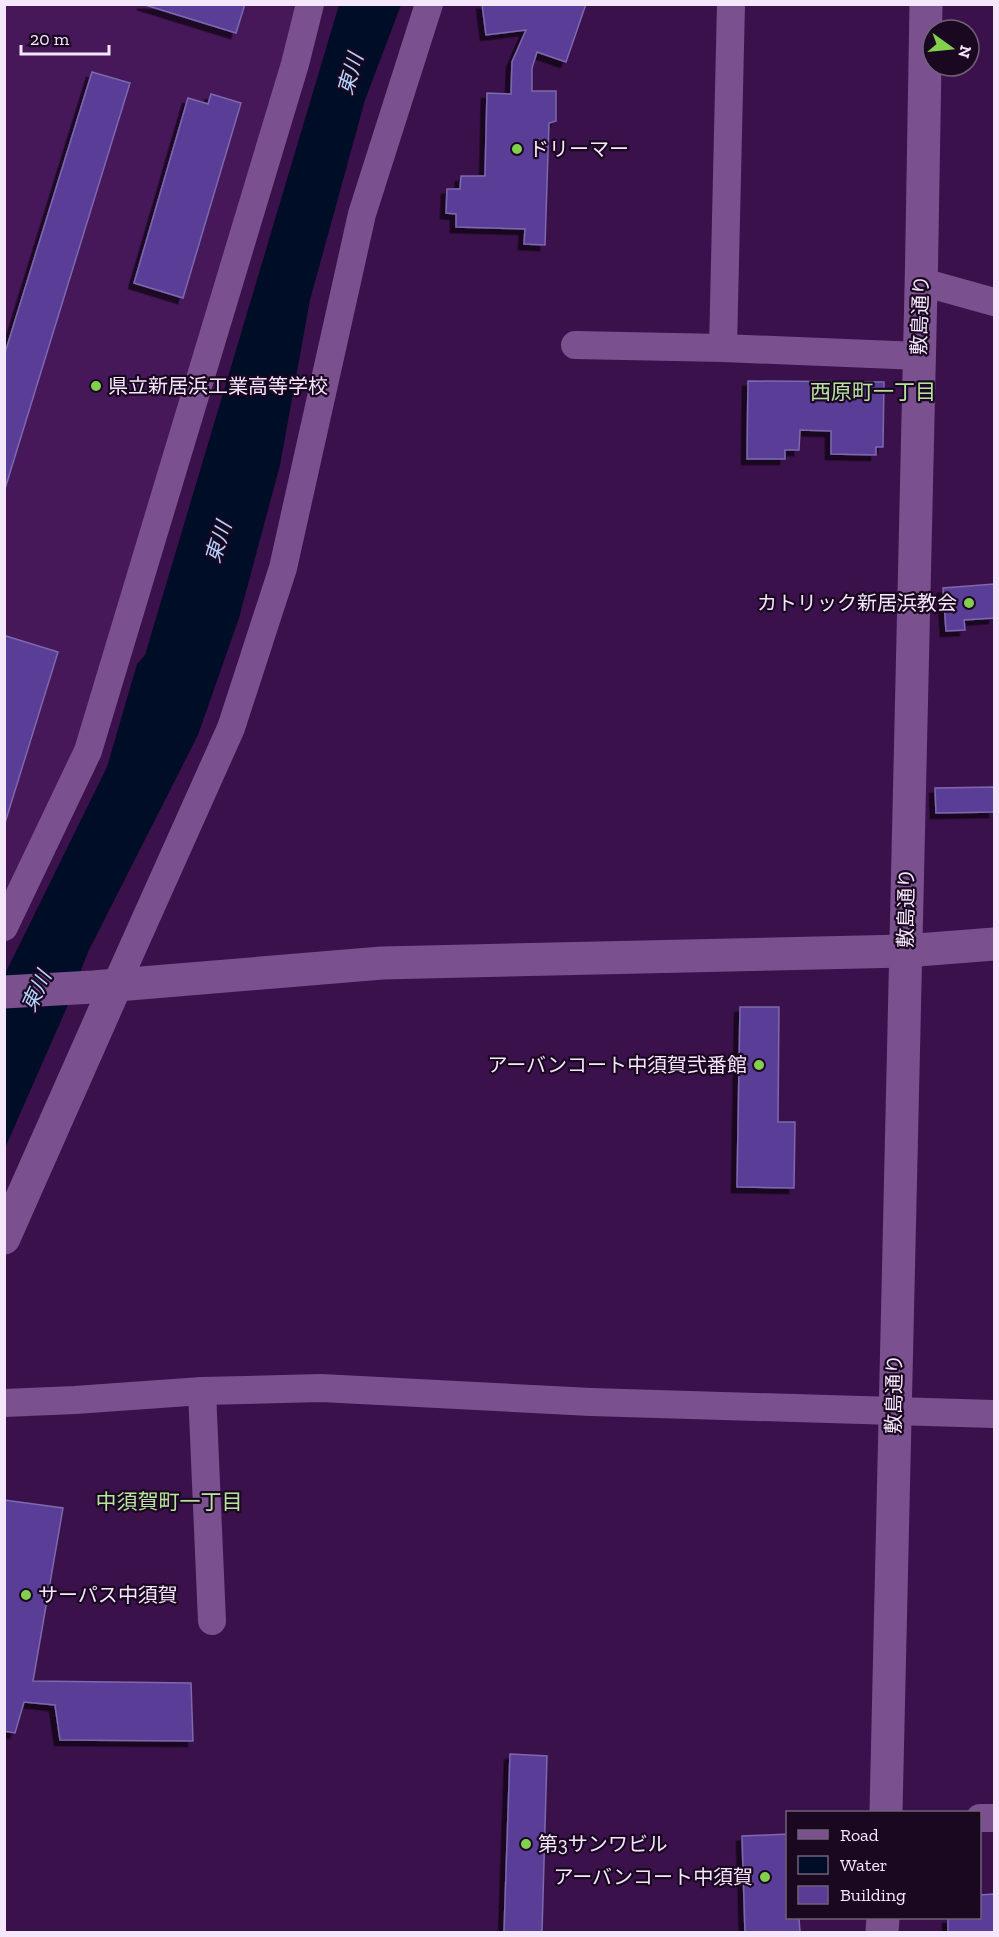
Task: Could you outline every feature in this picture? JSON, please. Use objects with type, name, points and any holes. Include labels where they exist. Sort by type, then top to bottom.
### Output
[{"type":"street","points":[[4,927],[88,751],[295,64],[310,4]]},
{"type":"street","points":[[4,1238],[105,986],[231,728],[283,568],[362,214],[429,4]]},
{"type":"street","points":[[723,348],[731,4]]},
{"type":"street","name":"敷島通り","points":[[886,1811],[922,282],[926,4]]},
{"type":"street","points":[[922,282],[994,302]]},
{"type":"street","points":[[575,345],[919,356]]},
{"type":"street","points":[[4,992],[382,963],[905,951],[994,944]]},
{"type":"street","points":[[4,1403],[201,1391],[321,1388],[591,1402],[994,1414]]},
{"type":"street","points":[[201,1391],[212,1621]]},
{"type":"shaded area","name":"県立新居浜工業高等学校","points":[[5,5],[300,5],[80,747],[5,905]]},
{"type":"water","name":"東川","points":[[339,5],[401,5],[365,100],[310,300],[280,465],[239,618],[198,735],[88,952],[64,1014],[5,1148],[4,976],[107,767],[137,664],[145,655]]},
{"type":"building","points":[[142,4],[245,4],[236,33]]},
{"type":"building","name":"ドリーマー","points":[[482,4],[586,4],[566,62],[537,52],[532,68],[532,91],[556,91],[556,121],[549,123],[545,245],[524,244],[525,229],[456,227],[456,214],[446,213],[447,189],[460,189],[461,176],[485,176],[487,93],[511,94],[512,62],[526,30],[486,35]]},
{"type":"building","points":[[92,72],[130,83],[4,492],[4,356]]},
{"type":"building","points":[[211,94],[241,103],[183,298],[134,283],[188,98],[208,104]]},
{"type":"building","points":[[748,381],[884,382],[883,447],[876,447],[876,455],[831,454],[831,431],[800,430],[799,450],[785,450],[785,459],[747,459]]},
{"type":"building","name":"カトリック新居浜教会","points":[[994,584],[994,618],[964,620],[965,630],[946,631],[943,588]]},
{"type":"building","points":[[6,636],[58,652],[4,826],[4,642]]},
{"type":"building","points":[[994,787],[994,812],[936,813],[935,788]]},
{"type":"building","name":"アーバンコート中須賀弐番館","points":[[740,1007],[779,1007],[778,1122],[795,1122],[794,1188],[737,1187]]},
{"type":"building","name":"サーパス中須賀","points":[[4,1500],[63,1508],[33,1681],[191,1683],[193,1741],[60,1740],[55,1705],[24,1702],[15,1733],[4,1731]]},
{"type":"building","name":"第3サンワビル","points":[[510,1754],[547,1756],[542,1932],[504,1932]]},
{"type":"building","name":"アーバンコート中須賀","points":[[786,1834],[786,1919],[799,1919],[800,1932],[745,1932],[742,1836]]},
{"type":"building","points":[[994,1894],[994,1932],[948,1932],[948,1919],[981,1919],[981,1895]]},
{"type":"place","name":"ドリーマー","points":[[517,149]]},
{"type":"place","name":"県立新居浜工業高等学校","points":[[96,386]]},
{"type":"place","name":"カトリック新居浜教会","points":[[969,603]]},
{"type":"place","name":"アーバンコート中須賀弐番館","points":[[759,1065]]},
{"type":"place","name":"サーパス中須賀","points":[[26,1595]]},
{"type":"place","name":"第3サンワビル","points":[[526,1844]]},
{"type":"place","name":"アーバンコート中須賀","points":[[765,1877]]},
{"type":"district","name":"西原町一丁目","points":[[873,391]]},
{"type":"district","name":"中須賀町一丁目","points":[[169,1501]]}]
